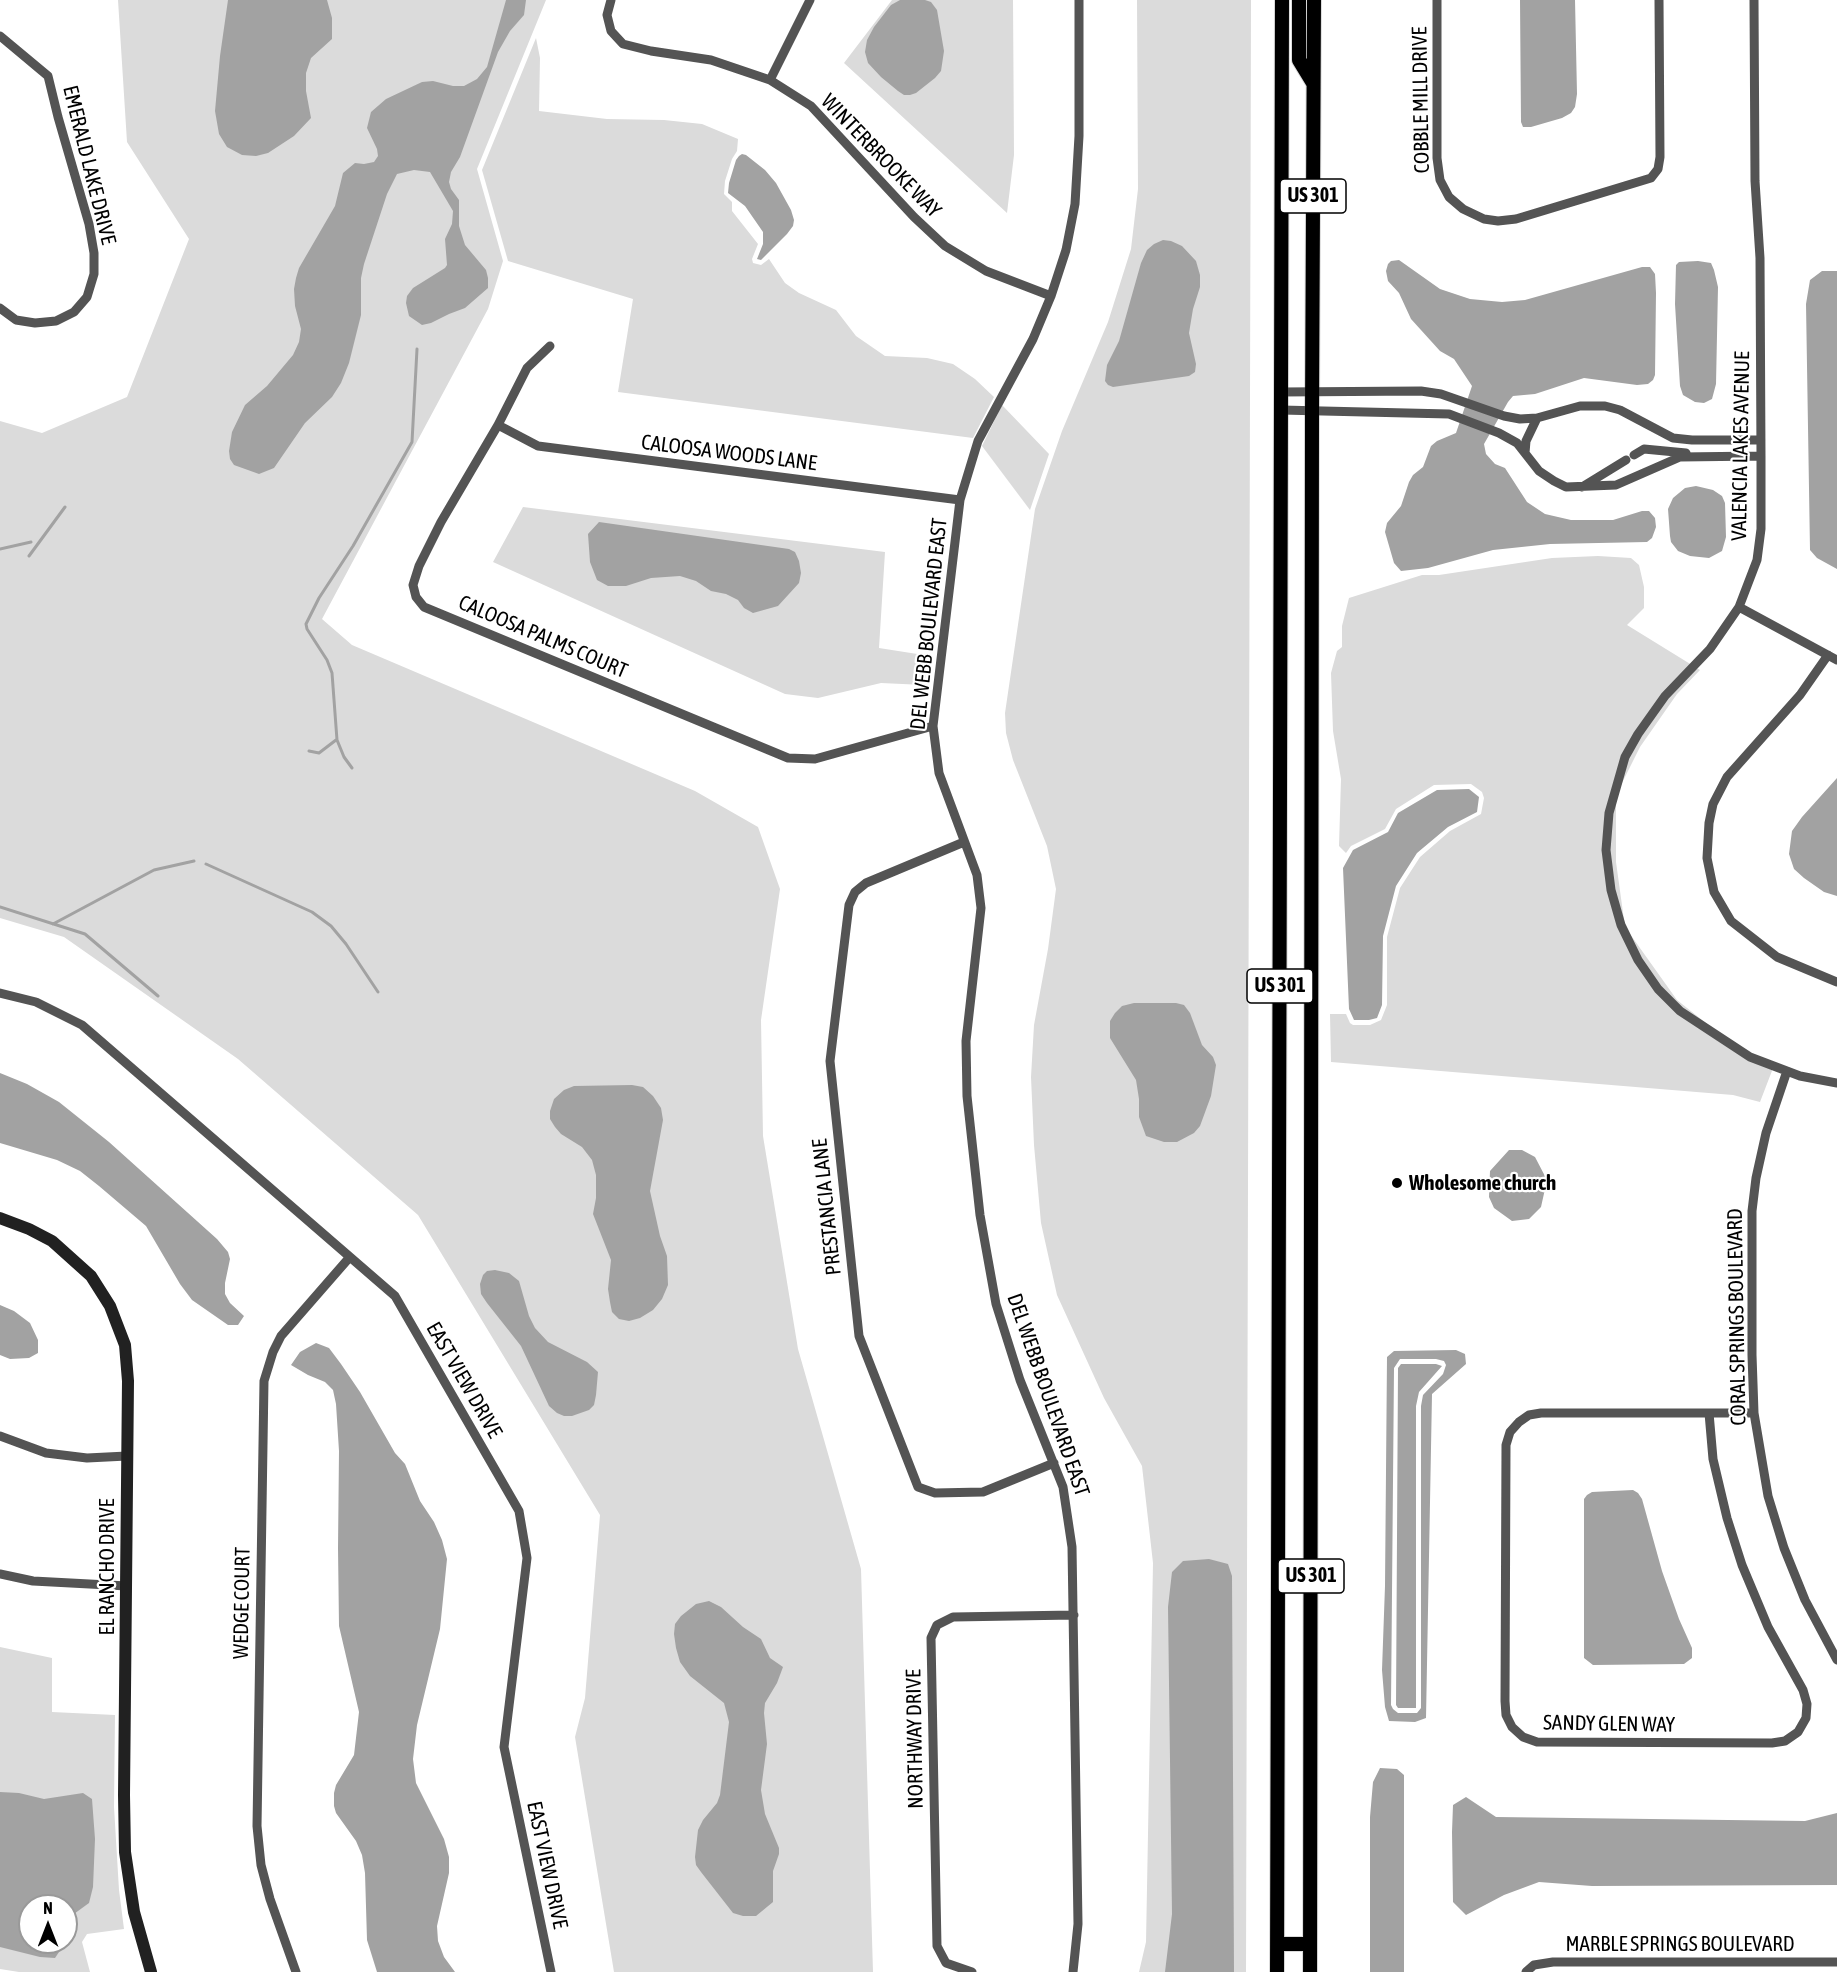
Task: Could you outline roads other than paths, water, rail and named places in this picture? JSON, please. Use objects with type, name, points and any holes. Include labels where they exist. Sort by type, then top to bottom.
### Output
[{"type":"main road","name":"US 301","points":[[1277,1972],[1282,0]]},
{"type":"main road","points":[[1299,0],[1299,60],[1314,83]]},
{"type":"main road","name":"US 301","points":[[1310,1972],[1314,0]]},
{"type":"main road","points":[[1278,1944],[1310,1944]]},
{"type":"street","name":"WINTERBROOKE WAY","points":[[611,0],[607,15],[611,31],[623,44],[651,51],[711,60],[770,80],[811,106],[914,217],[945,246],[986,271],[1051,296]]},
{"type":"street","points":[[770,80],[810,0]]},
{"type":"street","name":"DEL WEBB BOULEVARD EAST","points":[[1073,1972],[1078,1924],[1074,1615],[1068,1506],[1064,1487],[1020,1380],[996,1304],[980,1215],[966,1096],[966,1041],[981,908],[977,875],[939,773],[933,726],[960,500],[978,441],[1033,339],[1051,296],[1066,250],[1074,204],[1079,136],[1079,0]]},
{"type":"street","name":"COBBLE MILL DRIVE","points":[[1437,0],[1437,158],[1440,180],[1449,197],[1463,209],[1484,219],[1498,221],[1516,219],[1651,178],[1658,169],[1660,157],[1659,0]]},
{"type":"street","name":"VALENCIA LAKES AVENUE","points":[[1754,0],[1755,181],[1760,258],[1761,440],[1761,529],[1757,560],[1739,607],[1710,649],[1665,696],[1625,757],[1609,813],[1606,850],[1611,890],[1621,925],[1638,960],[1658,989],[1680,1011],[1750,1057],[1800,1076],[1837,1083]]},
{"type":"street","name":"EMERALD LAKE DRIVE","points":[[0,36],[48,76],[57,117],[89,224],[94,253],[94,274],[87,297],[74,312],[56,321],[35,323],[16,320],[0,308]]},
{"type":"street","name":"CALOOSA PALMS COURT","points":[[550,346],[527,368],[498,425],[441,522],[419,566],[413,585],[416,597],[424,607],[788,759],[815,759],[933,726]]},
{"type":"street","points":[[1281,392],[1421,391],[1520,419],[1537,418],[1580,406],[1605,406],[1620,410],[1673,438],[1761,440]]},
{"type":"street","points":[[1281,411],[1449,414],[1499,433],[1517,443],[1539,471],[1566,487],[1616,485],[1680,457],[1761,456]]},
{"type":"street","points":[[1525,453],[1526,441],[1537,418]]},
{"type":"street","name":"CALOOSA WOODS LANE","points":[[498,425],[538,447],[960,500]]},
{"type":"street","points":[[1582,487],[1644,449],[1705,456]]},
{"type":"street","points":[[1739,607],[1837,660]]},
{"type":"street","points":[[1828,655],[1800,695],[1727,777],[1713,804],[1709,823],[1707,858],[1714,892],[1731,921],[1777,957],[1837,982]]},
{"type":"street","name":"PRESTANCIA LANE","points":[[964,842],[866,883],[855,892],[849,905],[830,1061],[858,1336],[918,1487],[935,1493],[983,1492],[1054,1463]]},
{"type":"street","name":"EAST VIEW DRIVE","points":[[0,993],[36,1002],[82,1025],[395,1296],[519,1511],[526,1558],[504,1747],[550,1972]]},
{"type":"street","name":"CORAL SPRINGS BOULEVARD","points":[[1788,1071],[1767,1133],[1756,1178],[1752,1211],[1754,1413],[1768,1496],[1784,1548],[1805,1600],[1837,1660]]},
{"type":"street","name":"EL RANCHO DRIVE","points":[[0,1218],[52,1241],[91,1276],[110,1306],[124,1346],[128,1381],[125,1852],[134,1912],[151,1972]]},
{"type":"street","name":"WEDGE COURT","points":[[296,1972],[270,1899],[261,1865],[257,1826],[264,1381],[273,1352],[281,1336],[349,1258]]},
{"type":"street","name":"SANDY GLEN WAY","points":[[1709,1413],[1713,1459],[1727,1518],[1742,1565],[1768,1627],[1803,1690],[1806,1718],[1798,1732],[1785,1741],[1772,1743],[1537,1742],[1523,1737],[1512,1727],[1506,1715],[1505,1701],[1506,1446],[1510,1432],[1529,1415],[1541,1413],[1709,1413],[1754,1413]]},
{"type":"street","points":[[0,1436],[46,1453],[87,1458],[128,1456]]},
{"type":"street","points":[[0,1574],[33,1581],[127,1586]]},
{"type":"street","name":"NORTHWAY DRIVE","points":[[972,1972],[946,1963],[937,1946],[932,1638],[937,1625],[953,1617],[1074,1615]]},
{"type":"street","name":"MARBLE SPRINGS BOULEVARD","points":[[1526,1972],[1534,1965],[1553,1962],[1837,1962]]},
{"type":"waterway","points":[[352,768],[344,757],[337,740],[332,673],[306,624],[319,598],[353,546],[412,442],[417,349]]},
{"type":"waterway","points":[[29,556],[65,507]]},
{"type":"waterway","points":[[0,549],[31,542]]},
{"type":"waterway","points":[[309,751],[319,753],[336,740]]},
{"type":"waterway","points":[[53,924],[154,870],[194,861]]},
{"type":"waterway","points":[[206,864],[312,912],[331,926],[378,992]]},
{"type":"waterway","points":[[0,907],[85,934],[158,996]]},
{"type":"place","name":"Wholesome church","points":[[1397,1183]]}]
